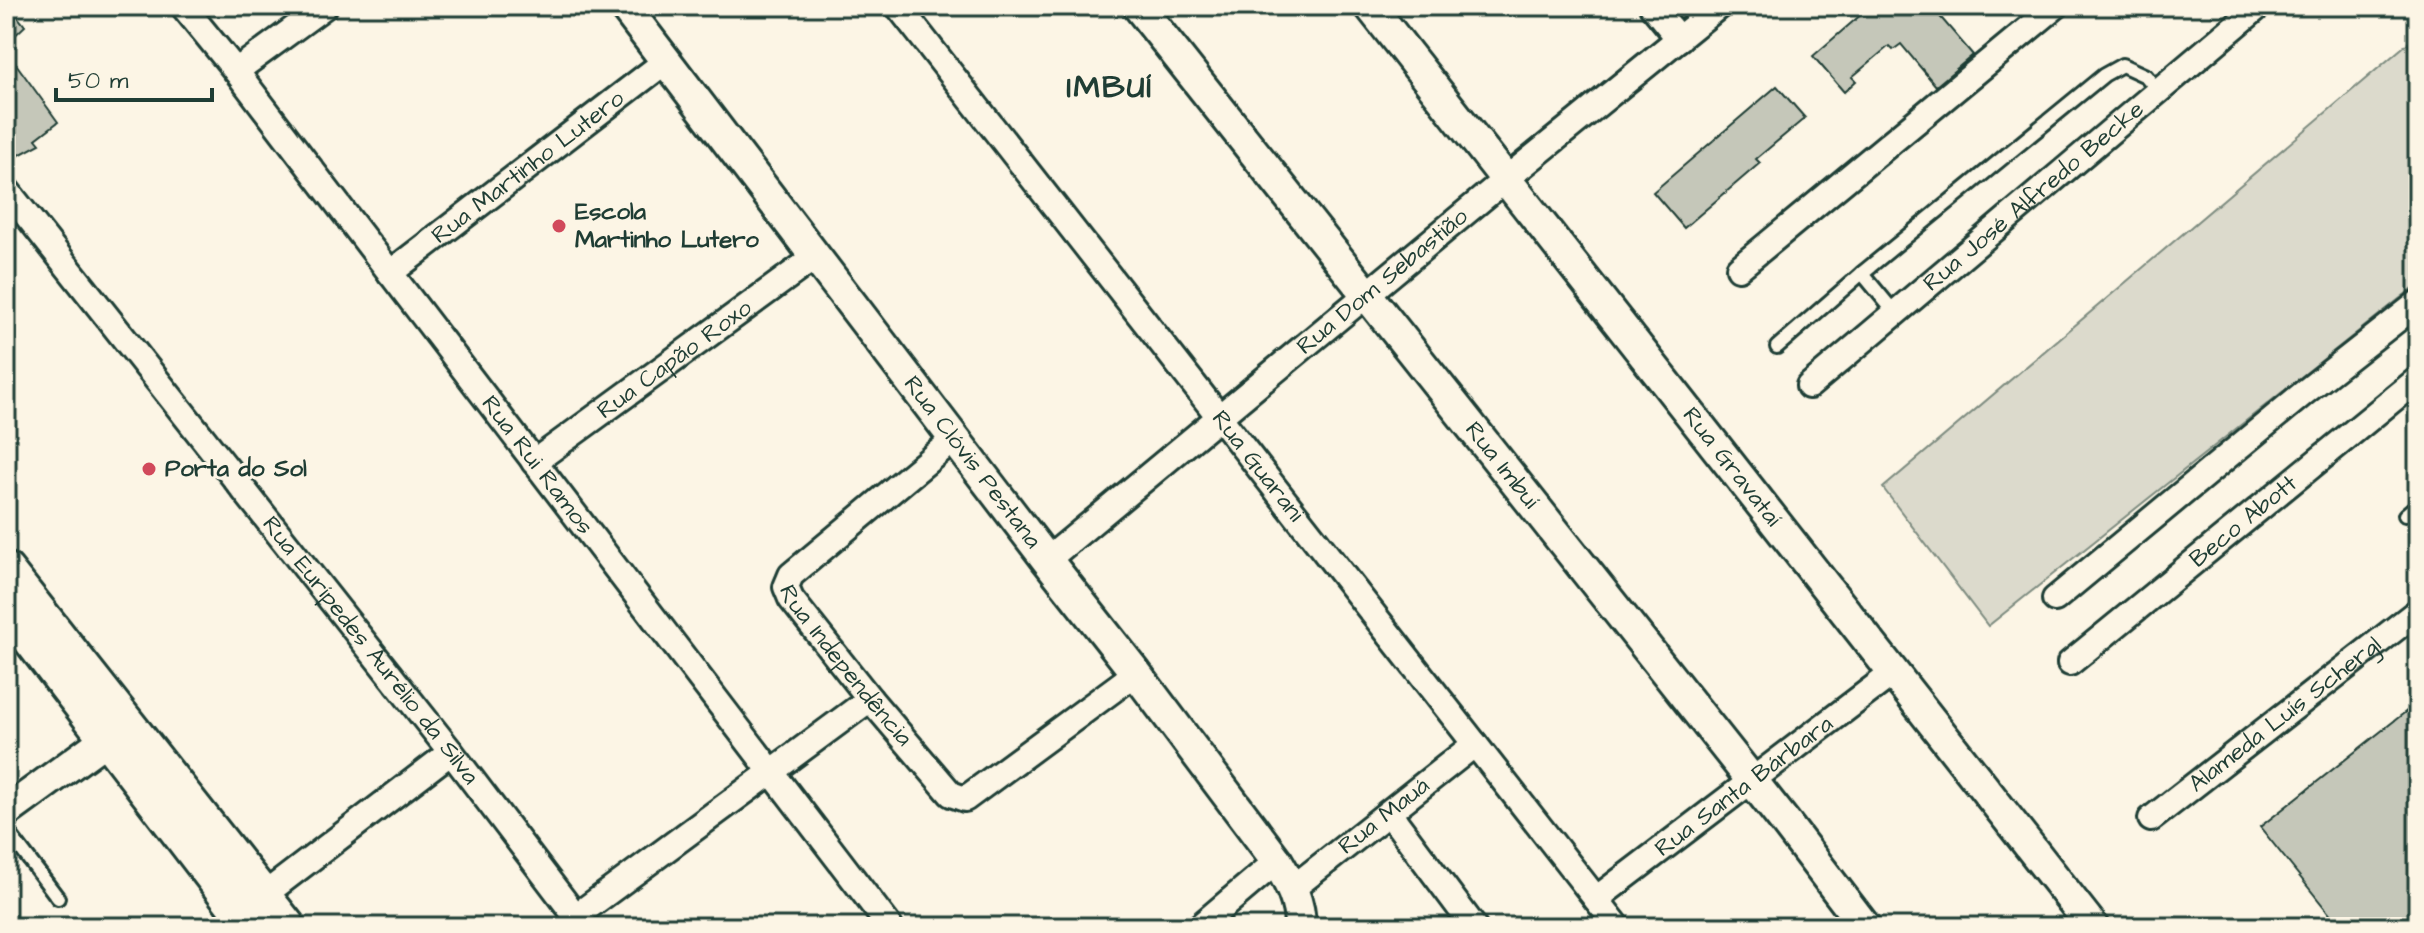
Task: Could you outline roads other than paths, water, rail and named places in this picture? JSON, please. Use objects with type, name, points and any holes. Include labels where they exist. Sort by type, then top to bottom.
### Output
[{"type":"main road","points":[[6,570],[244,915],[288,927]]},
{"type":"main road","points":[[6,607],[118,731]]},
{"type":"street","name":"Rua Rui Ramos","points":[[183,6],[236,71],[890,927]]},
{"type":"street","points":[[236,71],[325,6]]},
{"type":"street","name":"Rua Clóvis Pestana","points":[[624,6],[1277,861],[1293,888],[1300,927]]},
{"type":"street","name":"Rua Guarani","points":[[898,6],[1618,927]]},
{"type":"street","name":"Rua Imbuí","points":[[1138,6],[1865,927]]},
{"type":"street","name":"Rua Gravataí","points":[[1370,6],[2093,927]]},
{"type":"street","points":[[1652,6],[1679,39]]},
{"type":"street","name":"Rua Dom Sebastião","points":[[1047,560],[1719,6]]},
{"type":"street","points":[[1739,268],[2056,6]]},
{"type":"street","name":"Rua José Alfredo Becke","points":[[1809,386],[2259,6]]},
{"type":"street","name":"Rua Martinho Lutero","points":[[390,273],[666,61]]},
{"type":"street","name":"Rua Eurípedes Aurélio da Silva","points":[[6,189],[451,752],[580,922]]},
{"type":"street","name":"Rua Capão Roxo","points":[[534,462],[815,257]]},
{"type":"street","points":[[2055,599],[2305,392],[2418,303]]},
{"type":"street","name":"Beco Abott","points":[[2070,663],[2418,379]]},
{"type":"street","name":"Rua Independência","points":[[954,439],[791,575],[786,587],[791,599],[951,794],[965,799],[1136,673]]},
{"type":"street","name":"Alameda Luís Schergl","points":[[2151,819],[2418,611]]},
{"type":"street","name":"Rua Santa Bárbara","points":[[1596,899],[1893,673]]},
{"type":"street","points":[[580,922],[870,699]]},
{"type":"street","points":[[6,812],[118,731]]},
{"type":"street","name":"Rua Mauá","points":[[1293,888],[1475,744]]},
{"type":"street","points":[[244,915],[451,752]]},
{"type":"street","points":[[1389,813],[1474,927]]},
{"type":"street","points":[[1199,927],[1277,861]]},
{"type":"lane","points":[[1777,347],[1862,273],[2104,75],[2122,65],[2146,76],[2158,91]]},
{"type":"lane","points":[[1862,273],[1895,313]]},
{"type":"lane","points":[[2405,515],[2418,504]]},
{"type":"lane","points":[[6,829],[58,898]]},
{"type":"place","name":"Escola Martinho Lutero","points":[[559,226]]},
{"type":"place","name":"Porta do Sol","points":[[149,469]]},
{"type":"district","name":"IMBUÍ","points":[[1110,87]]}]
